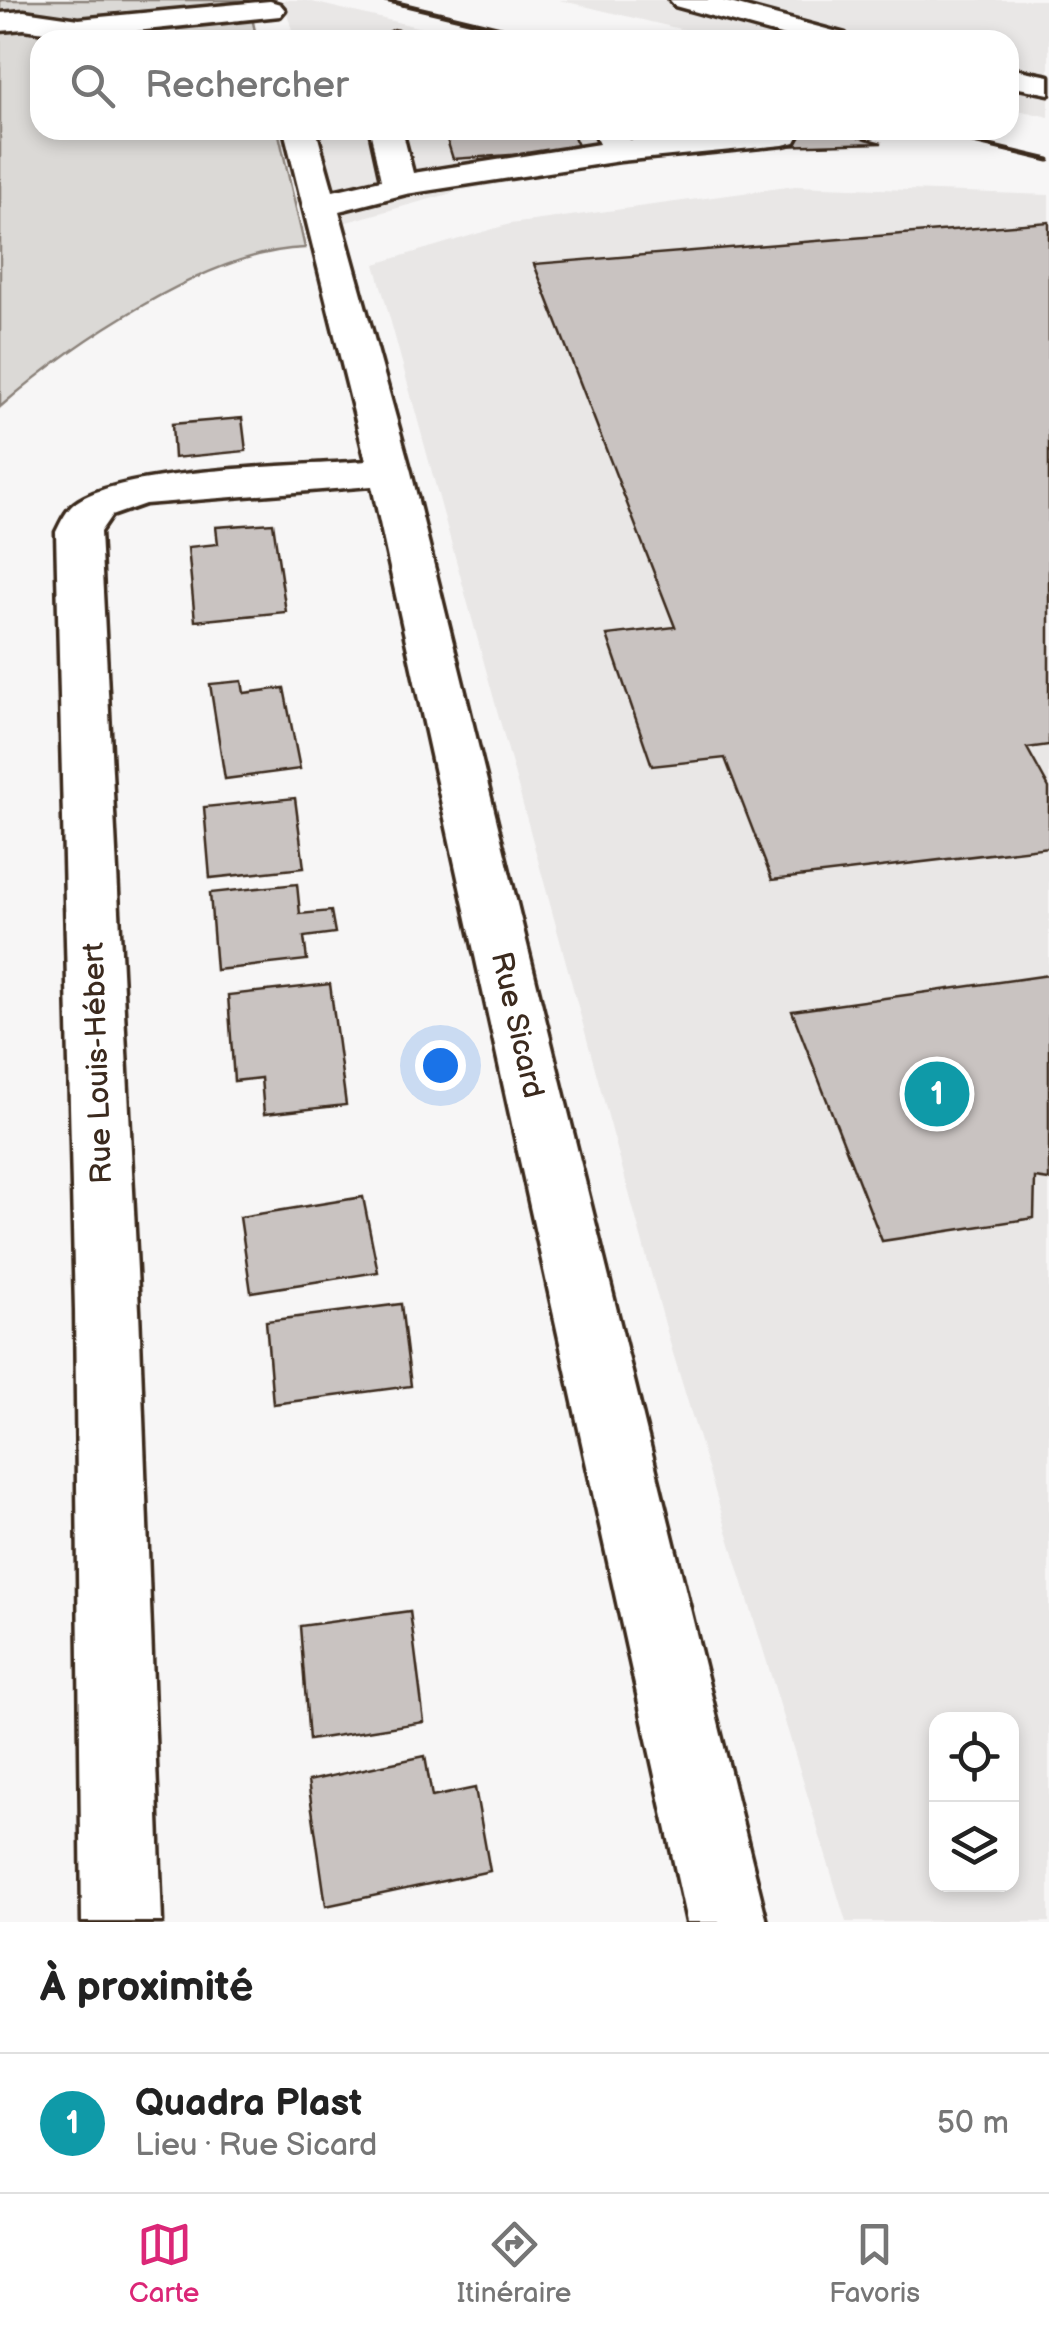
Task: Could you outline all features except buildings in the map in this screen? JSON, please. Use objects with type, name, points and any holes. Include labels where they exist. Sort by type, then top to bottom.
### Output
[{"type":"street","points":[[685,0],[797,30]]},
{"type":"street","points":[[96,30],[268,5],[274,30]]},
{"type":"street","points":[[0,22],[43,22],[60,30]]},
{"type":"street","points":[[1019,79],[1049,85]]},
{"type":"street","name":"Rue Sicard","points":[[303,140],[390,472],[727,1922]]},
{"type":"street","points":[[389,140],[400,184]]},
{"type":"street","points":[[320,204],[614,140]]},
{"type":"street","name":"Rue Louis-Hébert","points":[[122,1922],[107,1310],[78,532],[86,515],[96,507],[139,492],[390,472]]},
{"type":"shaded area","points":[[0,0],[248,0],[255,30],[30,30],[30,140],[280,140],[305,248],[267,253],[185,283],[102,330],[0,407]]},
{"type":"shaded area","points":[[283,0],[304,0],[430,30],[292,30]]},
{"type":"shaded area","points":[[559,0],[1049,0],[1049,117],[1019,110],[1019,30],[684,30]]},
{"type":"shaded area","points":[[322,140],[882,143],[778,146],[649,158],[463,190],[343,223]]},
{"type":"shaded area","points":[[795,186],[1049,195],[1049,1922],[846,1922],[672,1350],[375,264],[510,224]]},
{"type":"railway","points":[[385,0],[510,30]]},
{"type":"railway","points":[[965,140],[1049,160]]},
{"type":"place","name":"Quadra Plast","points":[[937,1094]]}]
